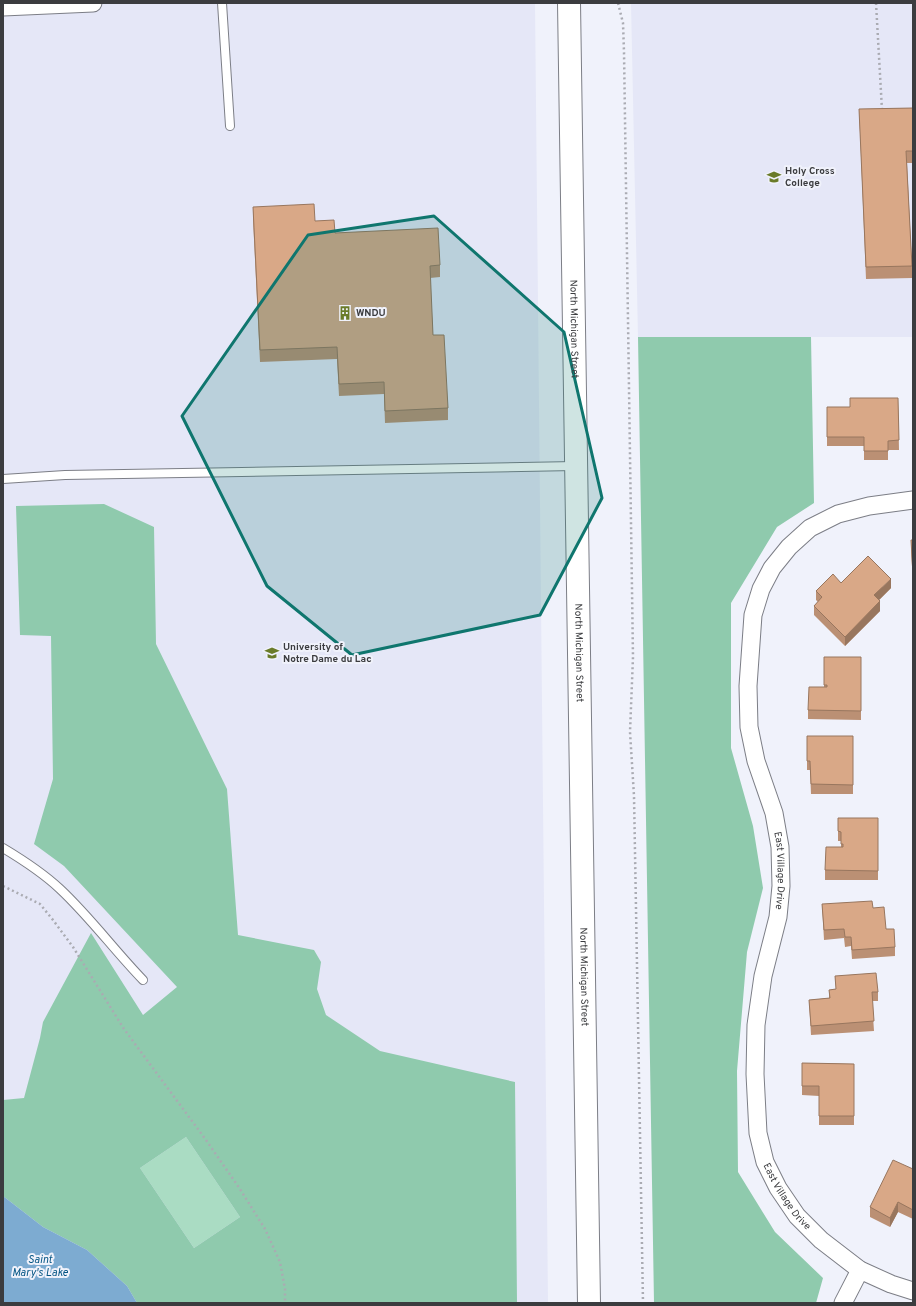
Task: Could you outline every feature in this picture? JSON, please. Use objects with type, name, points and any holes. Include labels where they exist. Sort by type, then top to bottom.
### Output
[{"type":"main road","name":"North Michigan Street","points":[[569,3],[589,1303]]},
{"type":"street","points":[[3,7],[94,3]]},
{"type":"street","name":"East Village Drive","points":[[913,500],[869,506],[838,514],[810,528],[789,547],[772,568],[761,589],[753,615],[748,686],[749,727],[756,761],[774,813],[780,847],[781,886],[778,917],[763,976],[756,1024],[755,1074],[758,1133],[765,1162],[778,1188],[797,1216],[821,1240],[860,1270],[891,1284],[913,1291]]},
{"type":"street","points":[[843,1303],[860,1270]]},
{"type":"lane","points":[[222,3],[230,126]]},
{"type":"lane","points":[[3,479],[65,475],[576,466]]},
{"type":"lane","points":[[3,848],[28,863],[76,904],[143,980]]},
{"type":"path","points":[[618,3],[623,23],[624,52],[633,657],[630,732],[635,804],[643,1303]]},
{"type":"path","points":[[876,3],[882,113]]},
{"type":"path","points":[[3,886],[40,904],[53,920],[73,947],[124,1029],[206,1140],[240,1189],[265,1229],[280,1262],[286,1303]]},
{"type":"highlighted area","points":[[434,216],[564,332],[602,498],[540,615],[352,655],[267,586],[182,416],[308,235]]},
{"type":"shaded area","name":"University of Notre Dame du Lac","points":[[3,3],[535,3],[548,1303],[3,1303]]},
{"type":"shaded area","name":"Holy Cross College","points":[[631,3],[913,3],[913,337],[638,337]]},
{"type":"green space","points":[[638,337],[811,337],[814,503],[777,527],[731,603],[731,748],[753,826],[763,888],[747,952],[737,1071],[738,1172],[775,1232],[823,1278],[816,1303],[654,1303]]},
{"type":"green space","points":[[104,504],[154,527],[156,644],[227,789],[238,935],[314,950],[321,962],[317,989],[326,1015],[380,1051],[515,1082],[517,1303],[137,1303],[127,1286],[87,1250],[43,1227],[3,1196],[3,1100],[24,1098],[43,1022],[91,933],[143,1015],[177,987],[64,866],[34,844],[53,779],[51,636],[20,635],[16,506]],"holes":[[[186,1137],[240,1217],[194,1248],[140,1168]]]},
{"type":"green space","points":[[186,1137],[240,1217],[194,1248],[140,1168]]},
{"type":"water","name":"Saint Mary's Lake","points":[[3,1196],[43,1227],[87,1250],[127,1286],[137,1303],[3,1303]]},
{"type":"building","points":[[913,108],[913,151],[906,151],[912,266],[866,267],[859,109]]},
{"type":"building","name":"WNDU","points":[[314,204],[315,221],[334,220],[335,233],[438,228],[440,265],[430,266],[433,335],[444,335],[448,408],[385,411],[384,382],[339,384],[337,347],[260,350],[253,207]]},
{"type":"building","points":[[850,398],[898,398],[899,440],[888,441],[888,451],[864,451],[864,437],[827,437],[827,407],[850,407]]},
{"type":"building","points":[[911,540],[913,540],[913,575]]},
{"type":"building","points":[[868,556],[891,579],[874,595],[880,601],[845,637],[814,606],[822,597],[816,591],[833,574],[841,583]]},
{"type":"building","points":[[824,657],[861,657],[861,711],[808,710],[809,687],[827,687],[827,685],[824,685]]},
{"type":"building","points":[[807,736],[853,736],[853,785],[811,784],[810,761],[807,761]]},
{"type":"building","points":[[838,818],[878,818],[878,871],[825,870],[826,847],[843,847],[843,844],[841,844],[841,832],[838,831]]},
{"type":"building","points":[[872,901],[873,908],[884,907],[886,929],[894,929],[895,947],[852,950],[851,937],[845,937],[844,929],[824,930],[822,904]]},
{"type":"building","points":[[876,973],[878,992],[872,992],[874,1021],[811,1026],[809,1000],[830,998],[829,990],[836,989],[835,976]]},
{"type":"building","points":[[802,1063],[854,1064],[854,1116],[819,1116],[819,1086],[802,1086]]},
{"type":"building","points":[[893,1160],[913,1169],[913,1210],[898,1202],[890,1218],[870,1207]]},
{"type":"place","name":"Holy Cross College","points":[[774,177]]},
{"type":"place","name":"WNDU","points":[[345,313]]},
{"type":"place","name":"University of Notre Dame du Lac","points":[[272,653]]}]
